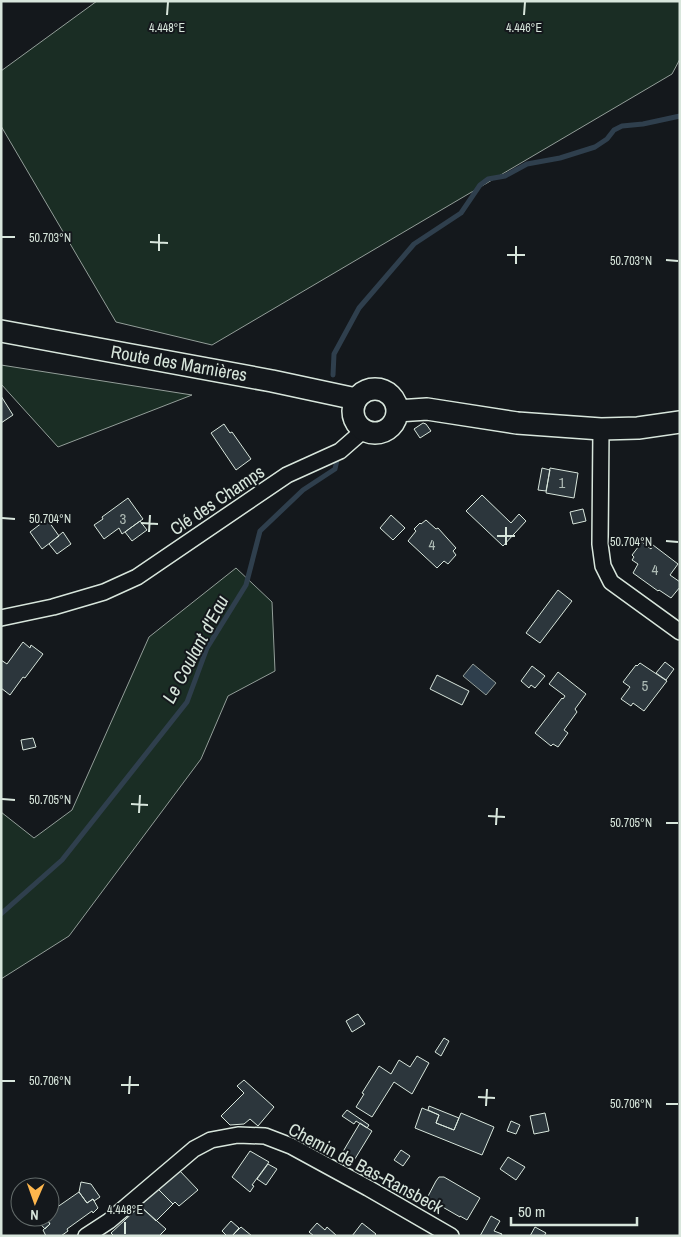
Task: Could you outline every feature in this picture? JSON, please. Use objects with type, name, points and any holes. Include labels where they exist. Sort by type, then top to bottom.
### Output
[{"type":"street","name":"Route des Marnières","points":[[1,331],[272,380],[356,399]]},
{"type":"street","points":[[371,389],[381,389],[390,394],[395,401],[397,410],[394,422],[386,430],[375,433],[364,430],[357,424],[353,408],[356,399],[362,392],[371,389]]},
{"type":"street","points":[[397,410],[427,409],[517,423],[601,429],[638,428],[680,422]]},
{"type":"street","points":[[601,429],[600,544],[603,566],[611,582],[680,632]]},
{"type":"street","name":"Clé des Champs","points":[[1,618],[53,608],[104,592],[137,577],[287,475],[340,451],[364,430]]},
{"type":"street","name":"Chemin de Bas-Ransbeck","points":[[86,1236],[109,1221],[194,1149],[211,1140],[238,1135],[265,1136],[291,1146],[451,1236]]},
{"type":"green space","points":[[97,1],[680,1],[680,59],[672,74],[212,345],[116,322],[1,126],[1,71]]},
{"type":"green space","points":[[1,365],[192,395],[58,447],[1,384]]},
{"type":"green space","points":[[236,568],[272,602],[275,671],[228,696],[201,759],[69,936],[1,979],[1,812],[34,838],[72,810],[149,637]]},
{"type":"water","points":[[473,664],[496,683],[486,695],[463,676]]},
{"type":"building","points":[[1,396],[13,415],[1,423]]},
{"type":"building","points":[[423,423],[431,431],[420,438],[414,429]]},
{"type":"building","points":[[224,424],[251,459],[236,470],[211,433]]},
{"type":"building","points":[[542,468],[550,470],[546,491],[538,490]]},
{"type":"building","points":[[550,468],[578,473],[574,498],[546,493]]},
{"type":"building","points":[[482,495],[511,523],[519,514],[526,521],[503,546],[466,511]]},
{"type":"building","points":[[128,498],[143,519],[122,534],[119,528],[104,539],[94,525]]},
{"type":"building","points":[[583,509],[586,521],[573,524],[570,512]]},
{"type":"building","points":[[391,515],[405,528],[393,540],[380,528]]},
{"type":"building","points":[[47,519],[59,536],[42,549],[30,532]]},
{"type":"building","points":[[426,520],[436,529],[438,528],[456,548],[453,551],[456,555],[448,564],[444,561],[437,568],[408,541],[416,531],[414,529]]},
{"type":"building","points":[[140,521],[147,530],[132,541],[125,532]]},
{"type":"building","points":[[63,532],[71,544],[57,554],[49,544]]},
{"type":"building","points":[[642,542],[651,549],[653,545],[678,564],[670,575],[680,582],[680,587],[671,598],[633,573],[638,564],[632,560],[634,557],[632,555]]},
{"type":"building","points":[[558,590],[572,601],[540,643],[526,633]]},
{"type":"building","points":[[23,642],[30,648],[31,645],[43,654],[10,695],[1,688],[1,660],[7,664]]},
{"type":"building","points":[[665,662],[674,669],[666,680],[656,673]]},
{"type":"building","points":[[640,663],[667,681],[644,711],[633,703],[631,706],[621,699],[630,687],[623,682],[636,665]]},
{"type":"building","points":[[532,666],[545,676],[535,688],[531,685],[529,688],[521,681]]},
{"type":"building","points":[[558,672],[586,694],[575,709],[577,712],[564,730],[568,733],[558,747],[553,744],[551,746],[535,733],[565,696],[549,684]]},
{"type":"building","points":[[437,675],[469,691],[462,705],[430,689]]},
{"type":"building","points":[[33,738],[36,747],[23,750],[21,740]]},
{"type":"building","points":[[358,1014],[365,1024],[352,1032],[346,1021]]},
{"type":"building","points":[[444,1038],[449,1041],[441,1056],[435,1052]]},
{"type":"building","points":[[417,1056],[429,1063],[412,1094],[394,1082],[372,1117],[356,1107],[364,1094],[362,1093],[379,1066],[391,1074],[399,1060],[410,1067]]},
{"type":"building","points":[[244,1080],[274,1107],[258,1126],[250,1119],[244,1124],[230,1125],[221,1116],[244,1093],[237,1086]]},
{"type":"building","points":[[429,1106],[459,1118],[454,1130],[436,1123],[439,1115],[428,1110]]},
{"type":"building","points":[[422,1108],[439,1115],[436,1123],[454,1130],[461,1113],[494,1127],[482,1155],[415,1128]]},
{"type":"building","points":[[347,1110],[369,1125],[367,1128],[356,1121],[354,1124],[342,1116]]},
{"type":"building","points":[[545,1113],[549,1131],[534,1134],[530,1116]]},
{"type":"building","points":[[511,1121],[520,1125],[516,1134],[507,1131]]},
{"type":"building","points":[[360,1123],[372,1131],[350,1167],[338,1160]]},
{"type":"building","points":[[401,1150],[410,1156],[403,1166],[394,1160]]},
{"type":"building","points":[[250,1151],[269,1162],[252,1185],[254,1186],[250,1192],[232,1177]]},
{"type":"building","points":[[508,1157],[525,1167],[516,1180],[500,1169]]},
{"type":"building","points":[[268,1164],[277,1169],[266,1185],[257,1179]]},
{"type":"building","points":[[179,1170],[198,1190],[179,1206],[175,1202],[173,1204],[158,1189]]},
{"type":"building","points":[[439,1177],[444,1177],[480,1198],[467,1220],[427,1198]]},
{"type":"building","points":[[81,1182],[91,1184],[100,1197],[87,1203],[79,1192]]},
{"type":"building","points":[[158,1189],[173,1204],[156,1221],[140,1206]]},
{"type":"building","points":[[79,1192],[87,1203],[93,1199],[98,1208],[67,1229],[68,1231],[61,1236],[46,1236],[43,1230],[46,1227],[60,1227],[60,1205]]},
{"type":"building","points":[[140,1206],[166,1229],[159,1236],[114,1236],[111,1233]]},
{"type":"building","points":[[491,1216],[500,1221],[494,1231],[502,1234],[501,1236],[480,1236]]},
{"type":"building","points":[[231,1221],[239,1228],[232,1236],[227,1236],[222,1231]]},
{"type":"building","points":[[317,1223],[325,1230],[327,1227],[337,1236],[314,1236],[309,1232]]},
{"type":"building","points":[[362,1223],[376,1234],[374,1236],[352,1236]]},
{"type":"building","points":[[241,1227],[252,1236],[232,1236]]},
{"type":"building","points":[[535,1227],[546,1233],[544,1236],[530,1236]]},
{"type":"waterway","name":"Le Coulant d'Eau","points":[[333,375],[334,354],[359,308],[414,244],[461,213],[480,185],[488,179],[505,176],[527,164],[560,158],[595,147],[607,139],[614,130],[622,126],[643,124],[680,116]]},
{"type":"waterway","name":"Le Coulant d'Eau","points":[[1,914],[62,860],[187,702],[207,648],[246,585],[260,531],[303,490],[335,469],[337,460]]}]
